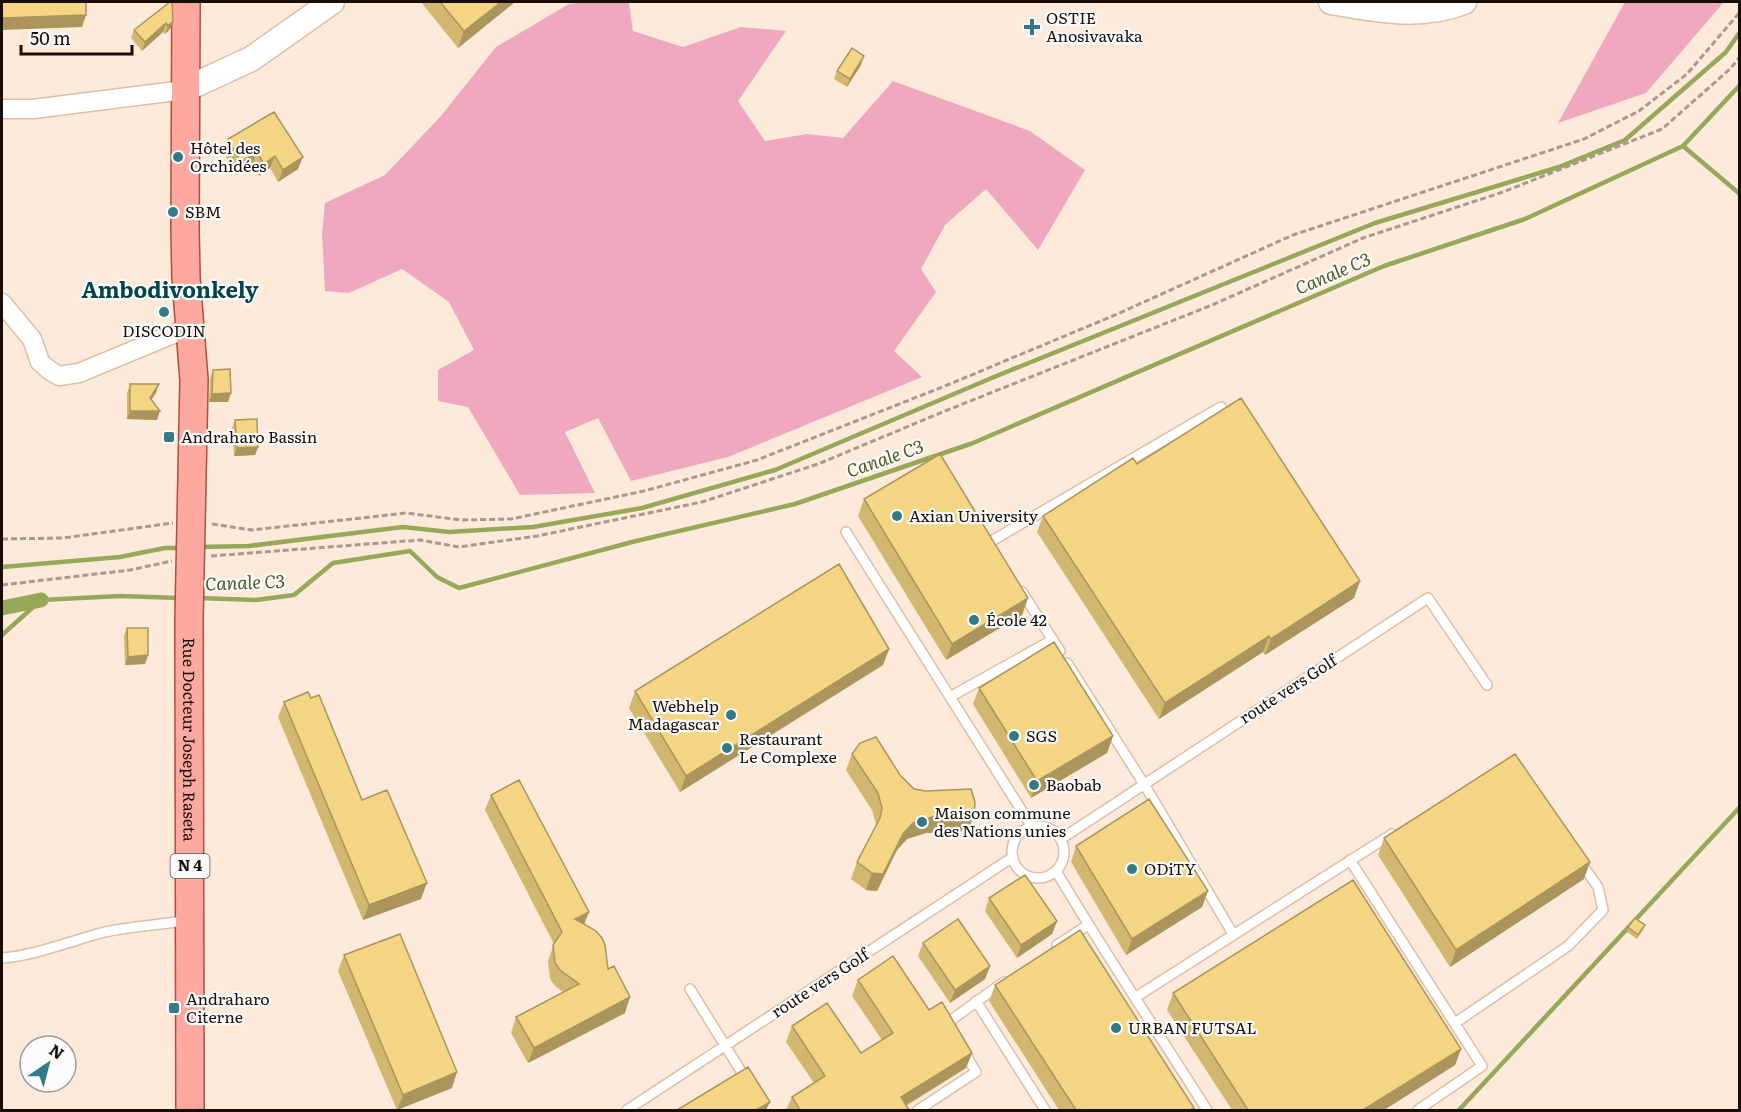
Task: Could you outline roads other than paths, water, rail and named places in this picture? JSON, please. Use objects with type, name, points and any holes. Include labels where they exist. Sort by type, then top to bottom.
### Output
[{"type":"main road","name":"N 4","points":[[186,2],[184,90],[186,278],[190,327]]},
{"type":"main road","points":[[184,90],[251,59],[332,2]]},
{"type":"main road","points":[[1331,2],[1408,13],[1449,8],[1464,2]]},
{"type":"main road","name":"Rue Docteur Joseph Raseta","points":[[190,327],[194,380],[189,621],[190,1110]]},
{"type":"street","points":[[2,109],[33,109],[184,90]]},
{"type":"street","points":[[2,303],[32,339],[40,362],[59,376],[78,373],[190,327]]},
{"type":"lane","points":[[996,552],[987,538],[1221,407]]},
{"type":"lane","points":[[846,532],[1032,827]]},
{"type":"lane","points":[[1015,581],[1144,784],[1233,934]]},
{"type":"lane","name":"route vers Golf","points":[[1061,839],[1428,598],[1487,685]]},
{"type":"lane","points":[[950,697],[1052,640]]},
{"type":"lane","points":[[1032,827],[1047,828],[1061,839],[1064,857],[1056,871],[1044,878],[1027,876],[1019,871],[1012,848],[1015,839],[1023,830],[1032,827]]},
{"type":"lane","points":[[1136,997],[1400,829]]},
{"type":"lane","points":[[1455,1023],[1569,946],[1603,910],[1598,887],[1572,851]]},
{"type":"lane","name":"route vers Golf","points":[[627,1110],[1013,857]]},
{"type":"lane","points":[[1350,860],[1482,1066],[1418,1110]]},
{"type":"lane","points":[[1056,871],[1207,1110]]},
{"type":"lane","points":[[2,957],[16,957],[135,926],[191,920]]},
{"type":"lane","points":[[1050,950],[1088,925]]},
{"type":"lane","points":[[953,1033],[947,1023],[1013,975]]},
{"type":"lane","points":[[690,989],[754,1092]]},
{"type":"lane","points":[[976,1000],[1045,1110]]},
{"type":"lane","points":[[918,1110],[976,1072],[959,1042]]},
{"type":"waterway","points":[[198,547],[249,546],[403,527],[449,532],[533,527],[642,508],[775,470],[994,377],[1375,223],[1559,167],[1625,140],[1726,52],[1740,32]]},
{"type":"waterway","name":"Canale C3","points":[[198,598],[256,600],[294,595],[333,563],[410,551],[437,577],[459,588],[636,541],[795,504],[973,443],[1384,266],[1525,219],[1683,146],[1740,85]]},
{"type":"waterway","points":[[1683,146],[1740,194]]},
{"type":"waterway","points":[[2,567],[120,557],[165,548],[180,548]]},
{"type":"waterway","name":"Canale C3","points":[[2,635],[41,600],[120,596],[180,598]]},
{"type":"waterway","points":[[2,608],[41,600]]},
{"type":"waterway","points":[[1459,1110],[1740,807]]},
{"type":"place","name":"OSTIE Anosivavaka","points":[[1032,27]]},
{"type":"place","name":"Hôtel des Orchidées","points":[[178,157]]},
{"type":"place","name":"SBM","points":[[173,212]]},
{"type":"place","name":"DISCODIN","points":[[164,312]]},
{"type":"place","name":"Andraharo Bassin","points":[[169,437]]},
{"type":"place","name":"Axian University","points":[[897,516]]},
{"type":"place","name":"École 42","points":[[974,620]]},
{"type":"place","name":"Webhelp Madagascar","points":[[731,715]]},
{"type":"place","name":"SGS","points":[[1014,736]]},
{"type":"place","name":"Restaurant Le Complexe","points":[[727,748]]},
{"type":"place","name":"Baobab","points":[[1034,785]]},
{"type":"place","name":"Maison commune des Nations unies","points":[[922,822]]},
{"type":"place","name":"ODiTY","points":[[1132,869]]},
{"type":"place","name":"Andraharo Citerne","points":[[174,1008]]},
{"type":"place","name":"URBAN FUTSAL","points":[[1116,1028]]},
{"type":"district","name":"Ambodivonkely","points":[[170,290]]}]
